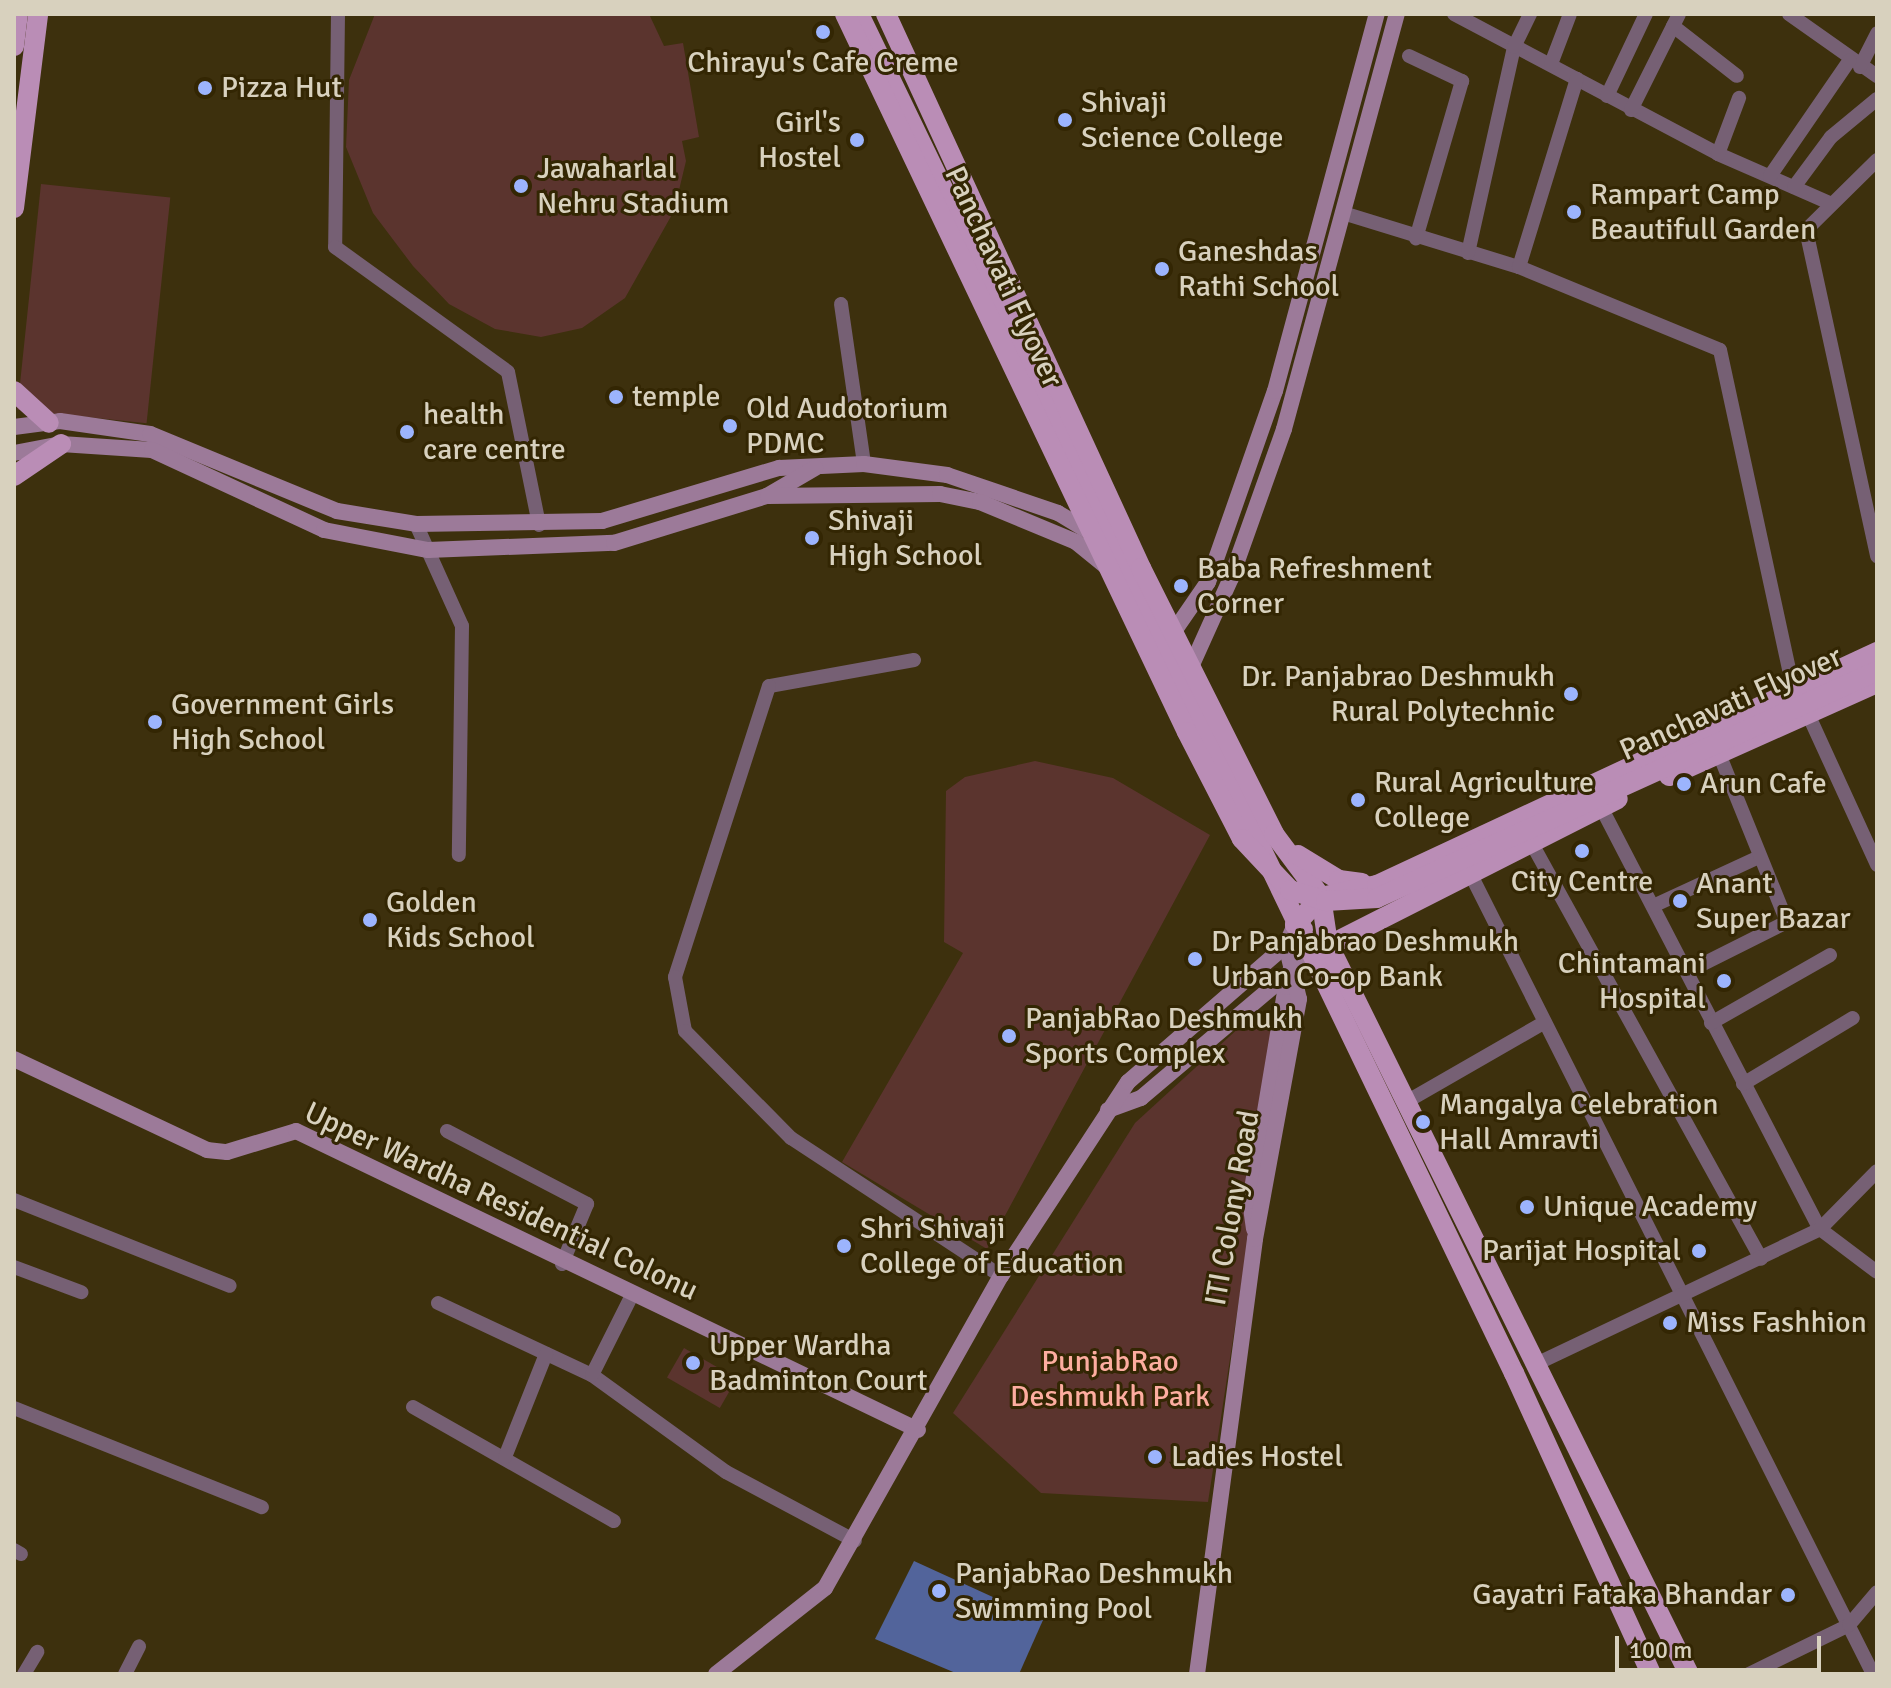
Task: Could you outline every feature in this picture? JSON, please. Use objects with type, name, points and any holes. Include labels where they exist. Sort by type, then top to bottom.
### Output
[{"type":"main road","points":[[14,208],[38,14]]},
{"type":"main road","name":"Panchavati Flyover","points":[[845,14],[1110,557],[1242,839],[1290,890],[1326,901],[1390,893],[1876,683]]},
{"type":"main road","points":[[859,14],[1110,557],[1168,640],[1194,668],[1274,834],[1321,897]]},
{"type":"main road","points":[[886,14],[1141,568],[1168,640],[1179,685],[1406,1102],[1407,1128],[1651,1674]]},
{"type":"main road","points":[[14,46],[16,20]]},
{"type":"main road","points":[[14,391],[49,423]]},
{"type":"main road","points":[[14,476],[61,444]]},
{"type":"main road","points":[[1321,897],[1377,885],[1877,652]]},
{"type":"main road","points":[[1312,934],[1470,873],[1601,807],[1876,683]]},
{"type":"main road","points":[[1274,834],[1308,865],[1377,885]]},
{"type":"main road","points":[[1298,967],[1312,934],[1321,897]]},
{"type":"main road","points":[[1298,967],[1312,934],[1321,897]]},
{"type":"main road","points":[[1298,967],[1407,1128],[1536,1364],[1689,1674]]},
{"type":"street","points":[[338,14],[335,247],[508,372],[539,525]]},
{"type":"street","points":[[1168,640],[1208,582],[1301,292],[1377,14]]},
{"type":"street","points":[[1179,685],[1194,668],[1284,429],[1397,14]]},
{"type":"street","points":[[1454,14],[1481,21],[1514,47],[1718,154],[1832,204]]},
{"type":"street","points":[[1468,253],[1514,47],[1530,14]]},
{"type":"street","points":[[1551,64],[1570,14]]},
{"type":"street","points":[[1607,96],[1646,14]]},
{"type":"street","points":[[1787,15],[1855,64],[1877,76]]},
{"type":"street","points":[[1631,110],[1676,20],[1737,76]]},
{"type":"street","points":[[1770,176],[1877,33]]},
{"type":"street","points":[[1409,56],[1462,81],[1416,238]]},
{"type":"street","points":[[1519,267],[1577,79]]},
{"type":"street","points":[[1718,154],[1739,98]]},
{"type":"street","points":[[1794,187],[1831,137],[1877,99]]},
{"type":"street","points":[[1877,160],[1806,230],[1877,556]]},
{"type":"street","points":[[1343,213],[1416,238],[1519,267],[1720,350],[1794,691]]},
{"type":"street","points":[[1301,292],[1320,296]]},
{"type":"street","points":[[841,304],[864,464]]},
{"type":"street","points":[[14,427],[49,423],[150,434],[337,511],[416,524],[539,525],[602,521],[769,471],[864,464],[960,480],[1058,513],[1110,557],[1141,568]]},
{"type":"street","points":[[14,453],[61,444],[152,450],[324,530],[428,550],[590,547],[767,496],[816,467]]},
{"type":"street","name":"Panchavati Flyover","points":[[767,496],[805,498],[940,494],[980,502],[1110,557]]},
{"type":"street","points":[[416,524],[462,626],[459,855]]},
{"type":"street","points":[[914,660],[769,686],[675,977],[685,1031],[791,1138],[1001,1276]]},
{"type":"street","points":[[1808,714],[1877,865]]},
{"type":"street","points":[[1687,972],[1787,922],[1757,858],[1719,754]]},
{"type":"street","points":[[1601,807],[1820,1229],[1877,1272]]},
{"type":"street","points":[[1531,842],[1761,1259]]},
{"type":"street","points":[[1653,906],[1757,858]]},
{"type":"street","points":[[1470,873],[1680,1299],[1873,1674]]},
{"type":"street","points":[[716,1674],[825,1588],[918,1430],[1001,1276],[1128,1082],[1286,945],[1312,934]]},
{"type":"street","name":"ITI Colony Road","points":[[1197,1674],[1255,1239],[1299,999],[1298,967],[1286,945]]},
{"type":"street","points":[[1711,1023],[1830,955]]},
{"type":"street","points":[[1108,1110],[1141,1098],[1298,967]]},
{"type":"street","points":[[1743,1084],[1853,1018]]},
{"type":"street","points":[[1406,1102],[1545,1022]]},
{"type":"street","name":"Upper Wardha Residential Colonu","points":[[14,1059],[207,1150],[227,1152],[296,1131],[562,1264],[918,1430]]},
{"type":"street","points":[[447,1131],[587,1204],[562,1264]]},
{"type":"street","points":[[1536,1364],[1680,1299],[1820,1229],[1877,1171]]},
{"type":"street","points":[[14,1200],[230,1286]]},
{"type":"street","points":[[14,1267],[81,1292]]},
{"type":"street","points":[[592,1375],[632,1295]]},
{"type":"street","points":[[438,1303],[592,1375],[726,1472],[855,1541]]},
{"type":"street","points":[[505,1457],[546,1354]]},
{"type":"street","points":[[413,1407],[614,1521]]},
{"type":"street","points":[[14,1408],[262,1507]]},
{"type":"street","points":[[1749,1674],[1849,1625],[1877,1592]]},
{"type":"street","points":[[125,1674],[139,1646]]},
{"type":"street","points":[[24,1674],[37,1652]]},
{"type":"green space","name":"Jawaharlal Nehru Stadium","points":[[375,14],[649,14],[664,46],[683,43],[699,137],[682,141],[686,161],[674,211],[625,298],[582,328],[541,337],[495,329],[449,304],[413,266],[373,213],[346,147],[349,80]]},
{"type":"green space","points":[[41,184],[170,198],[147,423],[17,410]]},
{"type":"green space","name":"PanjabRao Deshmukh Sports Complex","points":[[1035,761],[1113,778],[1210,835],[987,1249],[842,1162],[963,953],[944,942],[946,791],[965,777]]},
{"type":"green space","name":"PunjabRao Deshmukh Park","points":[[1254,1014],[1271,1015],[1281,1026],[1208,1502],[1041,1493],[953,1413],[1135,1123]]},
{"type":"green space","name":"Upper Wardha Badminton Court","points":[[684,1348],[737,1378],[720,1408],[667,1377]]},
{"type":"water","name":"PanjabRao Deshmukh Swimming Pool","points":[[914,1561],[1043,1620],[1019,1674],[958,1674],[875,1639]]},
{"type":"place","name":"Chirayu's Cafe Creme","points":[[823,32]]},
{"type":"place","name":"Pizza Hut","points":[[205,88]]},
{"type":"place","name":"Shivaji Science College","points":[[1065,120]]},
{"type":"place","name":"Girl's Hostel","points":[[857,140]]},
{"type":"place","name":"Jawaharlal Nehru Stadium","points":[[521,186]]},
{"type":"place","name":"Rampart Camp Beautifull Garden","points":[[1574,212]]},
{"type":"place","name":"Ganeshdas Rathi School","points":[[1162,269]]},
{"type":"place","name":"temple","points":[[616,397]]},
{"type":"place","name":"Old Audotorium PDMC","points":[[730,426]]},
{"type":"place","name":"health care centre","points":[[407,432]]},
{"type":"place","name":"Shivaji High School","points":[[812,538]]},
{"type":"place","name":"Baba Refreshment Corner","points":[[1181,586]]},
{"type":"place","name":"Dr. Panjabrao Deshmukh Rural Polytechnic","points":[[1571,694]]},
{"type":"place","name":"Government Girls High School","points":[[155,722]]},
{"type":"place","name":"Arun Cafe","points":[[1684,784]]},
{"type":"place","name":"Rural Agriculture College","points":[[1358,800]]},
{"type":"place","name":"City Centre","points":[[1582,851]]},
{"type":"place","name":"Anant Super Bazar","points":[[1680,901]]},
{"type":"place","name":"Golden Kids School","points":[[370,920]]},
{"type":"place","name":"Dr Panjabrao Deshmukh Urban Co-op Bank","points":[[1195,959]]},
{"type":"place","name":"Chintamani Hospital","points":[[1724,981]]},
{"type":"place","name":"PanjabRao Deshmukh Sports Complex","points":[[1009,1036]]},
{"type":"place","name":"Mangalya Celebration Hall Amravti","points":[[1423,1122]]},
{"type":"place","name":"Unique Academy","points":[[1527,1207]]},
{"type":"place","name":"Shri Shivaji College of Education","points":[[844,1246]]},
{"type":"place","name":"Parijat Hospital","points":[[1699,1251]]},
{"type":"place","name":"Miss Fashhion","points":[[1670,1323]]},
{"type":"place","name":"Upper Wardha Badminton Court","points":[[693,1363]]},
{"type":"place","name":"Ladies Hostel","points":[[1155,1457]]},
{"type":"place","name":"PanjabRao Deshmukh Swimming Pool","points":[[939,1591]]},
{"type":"place","name":"Gayatri Fataka Bhandar","points":[[1788,1595]]}]
